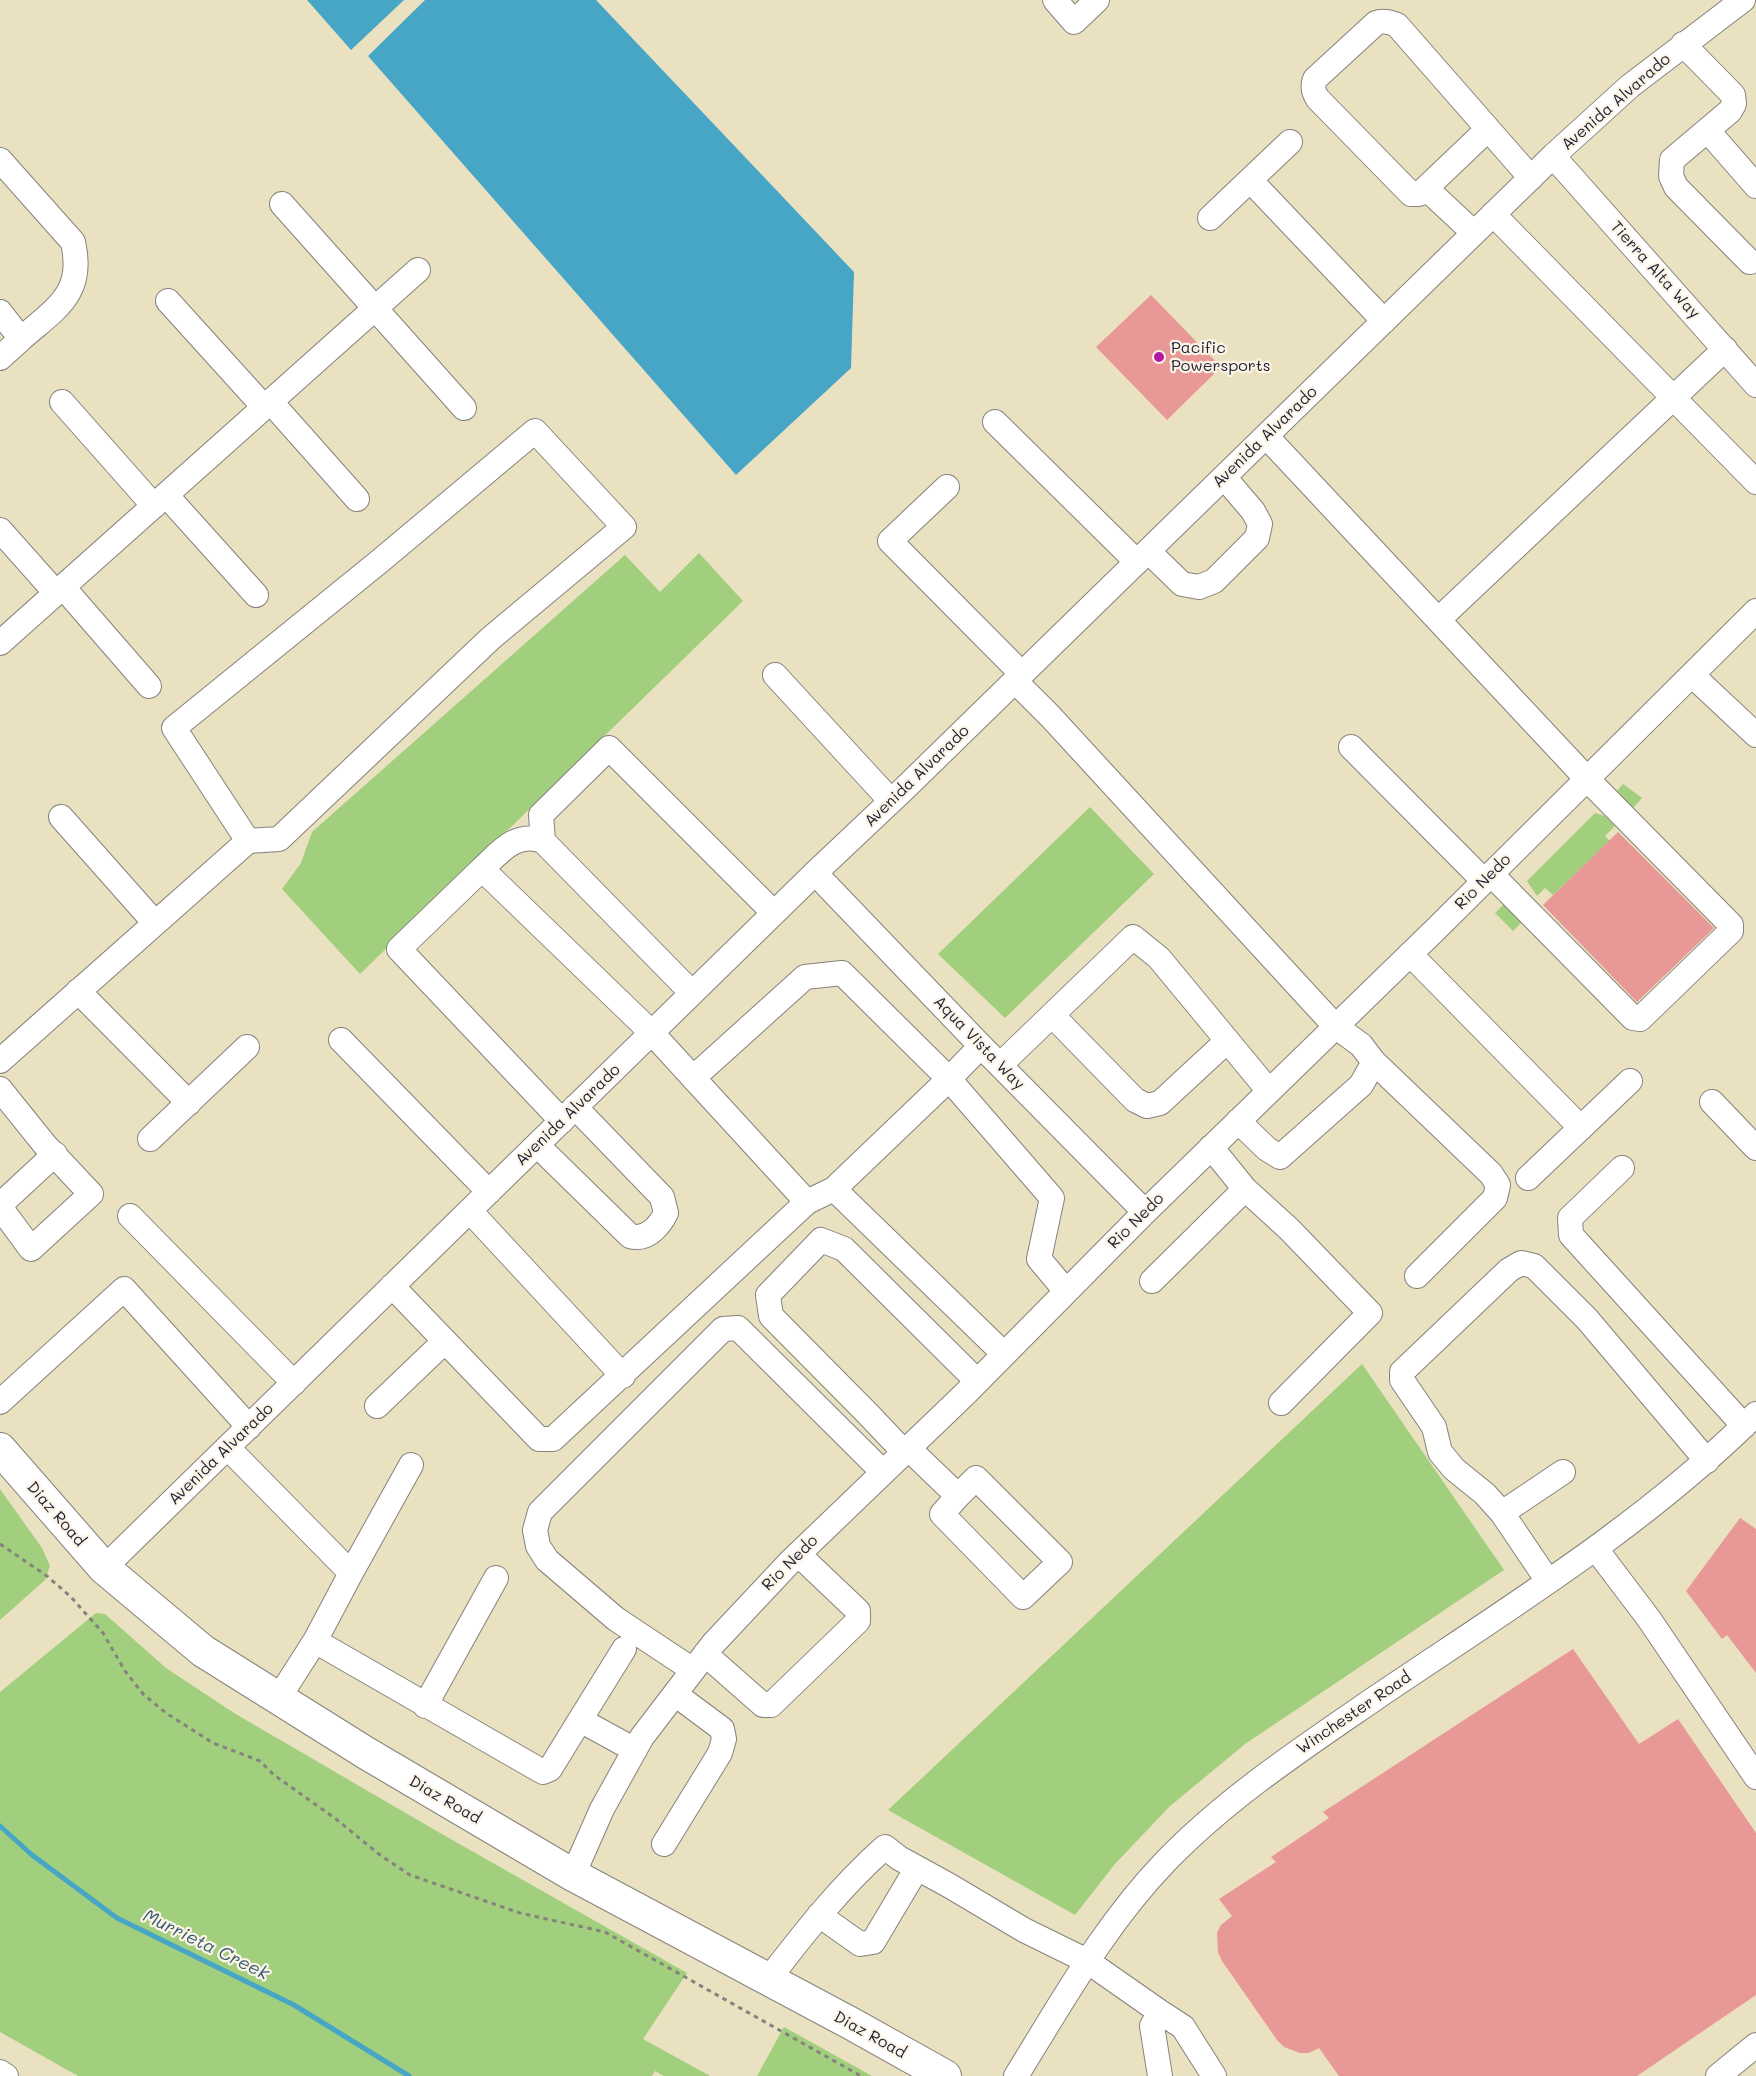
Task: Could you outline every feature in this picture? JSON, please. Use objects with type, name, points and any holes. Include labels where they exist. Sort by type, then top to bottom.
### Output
[{"type":"main road","name":"Diaz Road","points":[[0,1449],[104,1568],[203,1651],[366,1754],[573,1875],[945,2076]]},
{"type":"street","points":[[1055,0],[1074,22],[1097,0]]},
{"type":"street","name":"Avenida Alvarado","points":[[104,1568],[1553,156],[1630,86],[1743,0]]},
{"type":"street","points":[[1488,129],[1425,189],[1419,194],[1411,194],[1318,99],[1313,88],[1315,79],[1376,23],[1381,21],[1392,23],[1396,25],[1488,129],[1531,178]]},
{"type":"street","points":[[1683,44],[1733,95],[1734,104],[1730,111],[1708,131],[1672,160],[1671,176],[1676,187],[1754,262]]},
{"type":"street","points":[[1708,131],[1756,186]]},
{"type":"street","points":[[1210,218],[1290,142]]},
{"type":"street","name":"Tierra Alta Way","points":[[1553,156],[1756,385]]},
{"type":"street","points":[[0,160],[73,242],[77,259],[72,288],[64,300],[0,358]]},
{"type":"street","points":[[1250,180],[1384,321]]},
{"type":"street","points":[[1425,189],[1436,196],[1474,233]]},
{"type":"street","points":[[282,204],[464,408]]},
{"type":"street","points":[[1493,214],[1673,398],[1752,470]]},
{"type":"street","points":[[0,643],[418,270]]},
{"type":"street","points":[[168,301],[357,499]]},
{"type":"street","points":[[0,312],[21,339]]},
{"type":"street","points":[[1438,620],[1725,349]]},
{"type":"street","points":[[62,402],[256,595]]},
{"type":"street","points":[[995,422],[1142,557],[1182,584],[1199,587],[1214,581],[1257,538],[1260,524],[1253,511],[1224,477]]},
{"type":"street","points":[[0,1061],[248,841],[279,839],[491,638],[624,527],[535,431],[380,561],[174,728],[248,841]]},
{"type":"street","points":[[1266,436],[1587,779],[1731,925],[1731,931],[1640,1019],[1634,1018],[1351,747]]},
{"type":"street","points":[[947,487],[890,541],[1018,677],[1058,724],[1335,1026],[1361,1045],[1374,1062],[1491,1174],[1498,1185],[1495,1198],[1417,1276]]},
{"type":"street","points":[[0,530],[149,686]]},
{"type":"street","name":"Rio Nedo","points":[[573,1875],[602,1809],[642,1737],[699,1662],[798,1554],[977,1381],[1145,1212],[1693,676],[1756,611]]},
{"type":"street","points":[[775,675],[891,801]]},
{"type":"street","points":[[1693,676],[1756,735]]},
{"type":"street","points":[[543,840],[541,815],[609,748],[774,913]]},
{"type":"street","points":[[61,817],[155,923]]},
{"type":"street","points":[[537,1144],[630,1236],[641,1238],[648,1234],[666,1213],[662,1197],[569,1114],[399,949],[507,844],[517,840],[535,838],[543,840],[692,993]]},
{"type":"street","points":[[482,870],[652,1033],[807,1202]]},
{"type":"street","name":"Aqua Vista Way","points":[[815,873],[1145,1212]]},
{"type":"street","points":[[1000,1065],[1133,937],[1159,958],[1269,1091]]},
{"type":"street","points":[[1410,954],[1581,1128]]},
{"type":"street","points":[[693,1078],[805,977],[842,973],[949,1079],[1052,1198],[1039,1259],[1066,1291]]},
{"type":"street","points":[[78,992],[189,1102]]},
{"type":"street","points":[[1052,1015],[1135,1100],[1147,1106],[1160,1103],[1227,1041]]},
{"type":"street","points":[[341,1040],[489,1192]]},
{"type":"street","points":[[392,1286],[539,1439],[557,1438],[807,1202],[834,1189],[981,1046]]},
{"type":"street","points":[[150,1139],[247,1047]]},
{"type":"street","points":[[1238,1121],[1267,1149],[1280,1157],[1361,1085],[1374,1062]]},
{"type":"street","points":[[1528,1178],[1630,1081]]},
{"type":"street","points":[[0,1089],[91,1194],[31,1249],[0,1206],[54,1154]]},
{"type":"street","points":[[1712,1102],[1756,1148]]},
{"type":"street","points":[[1211,1148],[1245,1189],[1289,1229],[1370,1313],[1281,1403]]},
{"type":"street","points":[[1622,1168],[1570,1218],[1571,1235],[1753,1417]]},
{"type":"street","points":[[834,1189],[1004,1354]]},
{"type":"street","points":[[1152,1281],[1245,1189]]},
{"type":"street","points":[[470,1211],[623,1376]]},
{"type":"street","points":[[130,1216],[294,1383]]},
{"type":"street","points":[[958,1496],[868,1414],[771,1317],[768,1295],[821,1240],[844,1249],[977,1381]]},
{"type":"street","points":[[1548,1581],[1502,1513],[1485,1494],[1454,1469],[1440,1452],[1434,1427],[1402,1380],[1402,1372],[1509,1270],[1521,1263],[1534,1266],[1587,1319],[1707,1461]]},
{"type":"street","points":[[0,1402],[124,1289],[249,1427]]},
{"type":"street","points":[[798,1554],[858,1611],[858,1621],[771,1705],[763,1705],[699,1662],[616,1619],[547,1560],[538,1546],[535,1530],[540,1512],[723,1329],[738,1328],[883,1472]]},
{"type":"street","points":[[377,1406],[445,1341]]},
{"type":"street","name":"Winchester Road","points":[[1016,2076],[1086,1961],[1143,1886],[1217,1813],[1277,1765],[1596,1549],[1707,1461],[1753,1417]]},
{"type":"street","points":[[228,1448],[351,1573]]},
{"type":"street","points":[[278,1699],[315,1641],[411,1465]]},
{"type":"street","points":[[1502,1513],[1563,1472]]},
{"type":"street","points":[[976,1478],[1060,1562],[1023,1597],[942,1514],[958,1496],[976,1478]]},
{"type":"street","points":[[1596,1549],[1649,1619],[1756,1777]]},
{"type":"street","points":[[425,1706],[495,1578]]},
{"type":"street","points":[[315,1641],[543,1772],[550,1769],[624,1649]]},
{"type":"street","points":[[664,1844],[720,1753],[724,1739],[722,1729],[675,1694]]},
{"type":"street","points":[[580,1720],[635,1750]]},
{"type":"street","points":[[768,1980],[819,1915],[858,1871],[885,1847],[1024,1930],[1086,1961],[1183,2026],[1214,2076]]},
{"type":"street","points":[[819,1915],[860,1944],[873,1942],[917,1868]]},
{"type":"street","points":[[1160,2012],[1152,2026],[1160,2076]]},
{"type":"street","points":[[1718,2076],[1756,2045]]},
{"type":"street","points":[[0,2072],[6,2076]]},
{"type":"path","points":[[0,1544],[47,1576],[70,1597],[103,1633],[120,1664],[144,1695],[166,1713],[213,1743],[260,1761],[274,1775],[410,1875],[520,1913],[605,1932],[861,2076]]},
{"type":"green space","points":[[699,553],[743,601],[360,974],[282,889],[301,863],[312,832],[625,555],[660,592]]},
{"type":"green space","points":[[1623,784],[1642,798],[1633,808],[1617,791]]},
{"type":"green space","points":[[1090,807],[1154,874],[1005,1018],[938,954]]},
{"type":"green space","points":[[1595,813],[1605,816],[1615,826],[1605,836],[1610,841],[1553,895],[1545,888],[1537,896],[1527,881]]},
{"type":"green space","points":[[1504,904],[1523,921],[1513,931],[1495,913]]},
{"type":"green space","points":[[1362,1364],[1504,1570],[1245,1744],[1169,1807],[1115,1864],[1075,1915],[888,1810]]},
{"type":"green space","points":[[0,1489],[42,1548],[50,1566],[45,1580],[0,1620]]},
{"type":"green space","points":[[96,1613],[105,1614],[166,1668],[234,1713],[687,1973],[643,2039],[710,2076],[664,2076],[655,2071],[652,2076],[78,2076],[0,2032],[0,1692]]},
{"type":"green space","points":[[784,2027],[872,2076],[757,2076]]},
{"type":"water","points":[[307,0],[404,0],[351,50]]},
{"type":"water","points":[[425,0],[596,0],[854,272],[851,368],[736,475],[368,56]]},
{"type":"building","name":"Pacific Powersports","points":[[1151,295],[1221,367],[1167,420],[1096,347]]},
{"type":"building","points":[[1618,832],[1714,928],[1637,1002],[1543,905]]},
{"type":"building","points":[[1740,1518],[1756,1529],[1756,1673],[1727,1635],[1722,1639],[1686,1591]]},
{"type":"building","points":[[1573,1649],[1639,1744],[1678,1719],[1756,1833],[1756,1995],[1637,2076],[1339,2076],[1319,2048],[1309,2053],[1300,2053],[1284,2047],[1222,1961],[1218,1952],[1217,1933],[1221,1925],[1232,1916],[1219,1899],[1276,1862],[1271,1857],[1329,1818],[1323,1812]]},
{"type":"waterway","name":"Murrieta Creek","points":[[0,1826],[32,1855],[117,1918],[294,2005],[409,2076]]},
{"type":"place","name":"Pacific Powersports","points":[[1159,357]]}]
